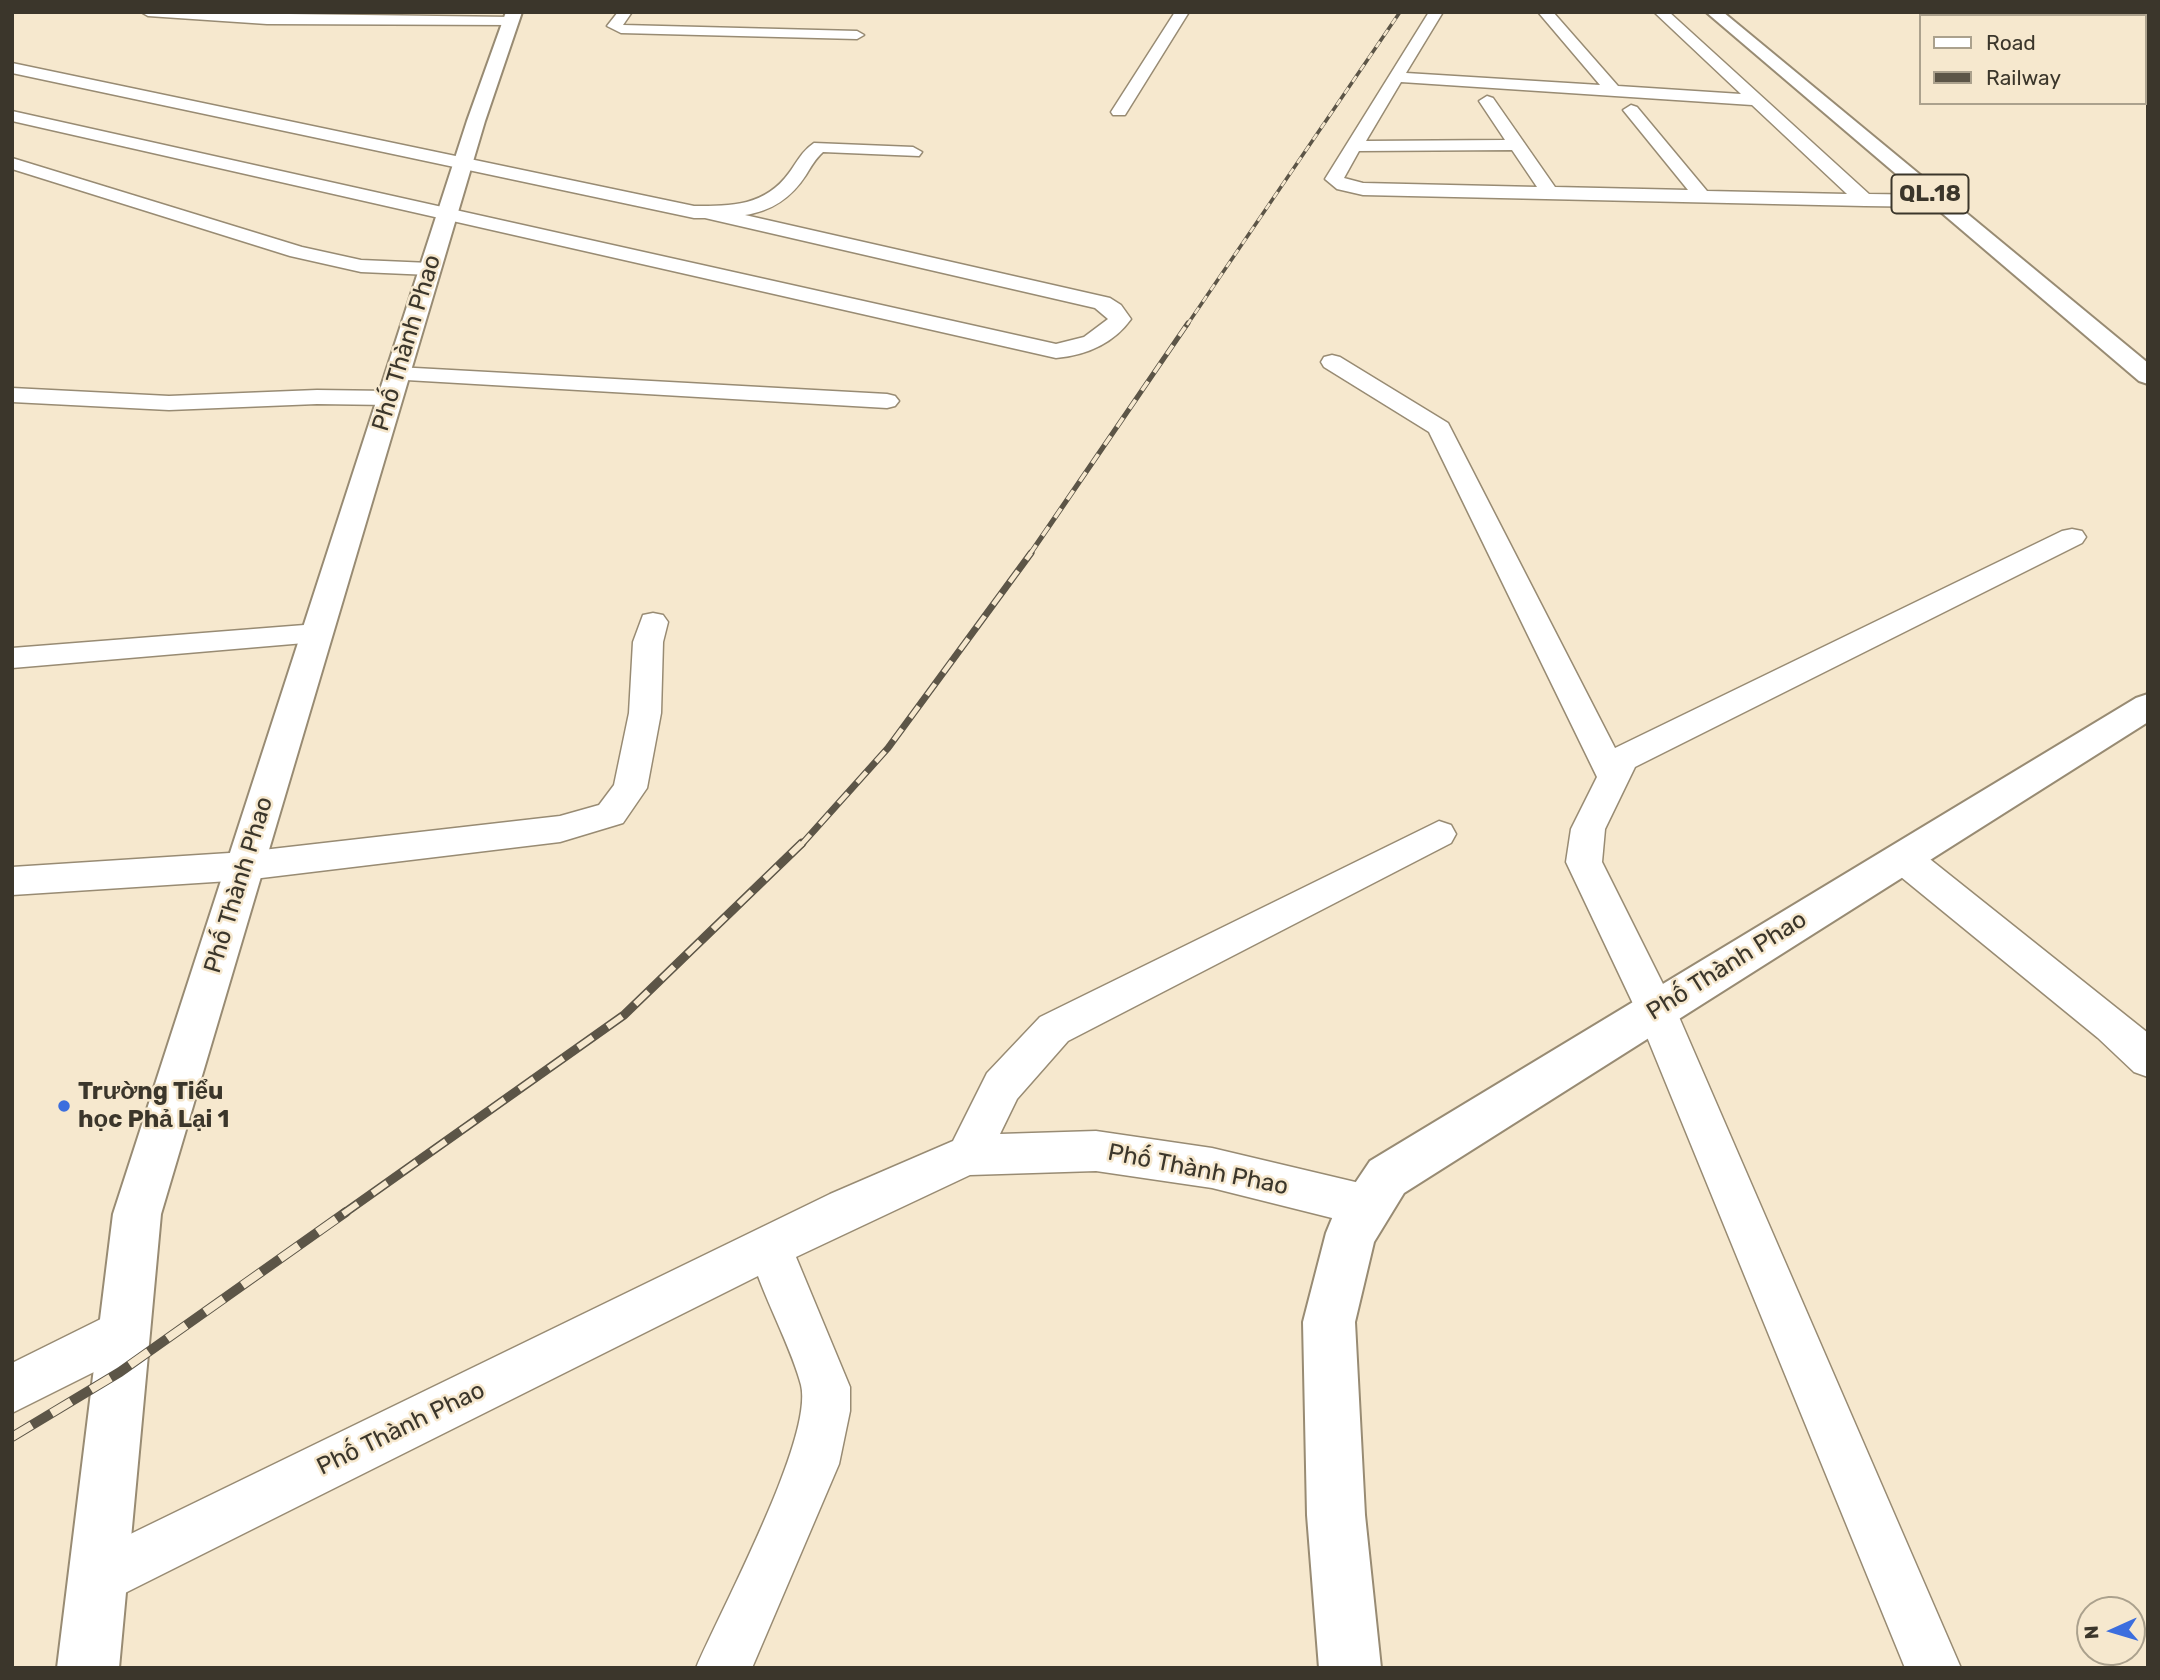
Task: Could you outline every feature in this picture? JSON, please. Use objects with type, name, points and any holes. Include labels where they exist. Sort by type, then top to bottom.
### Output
[{"type":"main road","name":"QL.18","points":[[1713,12],[2148,376]]},
{"type":"main road","name":"Phố Thành Phao","points":[[98,1578],[137,1214],[462,165],[512,16]]},
{"type":"main road","name":"Phố Thành Phao","points":[[1368,1206],[1387,1177],[2148,706]]},
{"type":"main road","points":[[1350,1668],[1336,1515],[1329,1322],[1351,1233],[1368,1206]]},
{"type":"main road","points":[[88,1668],[98,1578]]},
{"type":"street","points":[[148,12],[280,20],[512,16]]},
{"type":"street","points":[[625,12],[614,26],[621,29],[857,35]]},
{"type":"street","points":[[1119,112],[1182,12]]},
{"type":"street","points":[[1436,12],[1334,179],[1347,187],[1938,201]]},
{"type":"street","points":[[1545,12],[1613,91]]},
{"type":"street","points":[[1661,12],[1865,200]]},
{"type":"street","points":[[753,33],[768,19]]},
{"type":"street","points":[[12,68],[462,165],[672,208],[705,212],[1102,303],[1120,319],[1095,341],[1082,348],[1056,351],[448,210],[12,116]]},
{"type":"street","points":[[1396,77],[1757,100]]},
{"type":"street","points":[[1488,101],[1550,193]]},
{"type":"street","points":[[1631,110],[1702,196]]},
{"type":"street","points":[[1354,146],[1518,145]]},
{"type":"street","points":[[705,212],[738,211],[774,202],[795,178],[813,150],[820,147],[913,152]]},
{"type":"street","points":[[12,163],[297,252],[360,266],[430,269]]},
{"type":"street","points":[[1332,362],[1439,428],[1613,776]]},
{"type":"street","points":[[12,395],[169,403],[317,397],[394,386],[887,401]]},
{"type":"street","points":[[1933,1668],[1656,1010],[1584,862],[1588,829],[1622,758],[1749,698],[2072,537]]},
{"type":"street","points":[[12,881],[245,866],[560,829],[611,814],[630,788],[645,713],[648,642],[653,621]]},
{"type":"street","points":[[12,658],[317,634]]},
{"type":"street","points":[[968,1155],[1002,1086],[1054,1029],[1439,834]]},
{"type":"street","points":[[1903,858],[2112,1026],[2148,1059]]},
{"type":"street","name":"Phố Thành Phao","points":[[98,1578],[769,1248],[968,1155],[1096,1151],[1155,1158],[1212,1168],[1368,1206]]},
{"type":"street","points":[[724,1668],[814,1464],[825,1411],[825,1387],[769,1248]]},
{"type":"street","points":[[12,1390],[125,1331]]},
{"type":"railway","points":[[1187,325],[1400,12]]},
{"type":"railway","points":[[1030,554],[1188,323]]},
{"type":"railway","points":[[801,845],[888,748],[1031,553]]},
{"type":"railway","points":[[343,1214],[624,1015],[802,843]]},
{"type":"railway","points":[[12,1437],[120,1372],[346,1212]]},
{"type":"place","name":"Trường Tiểu học Phả Lại 1","points":[[64,1106]]}]
